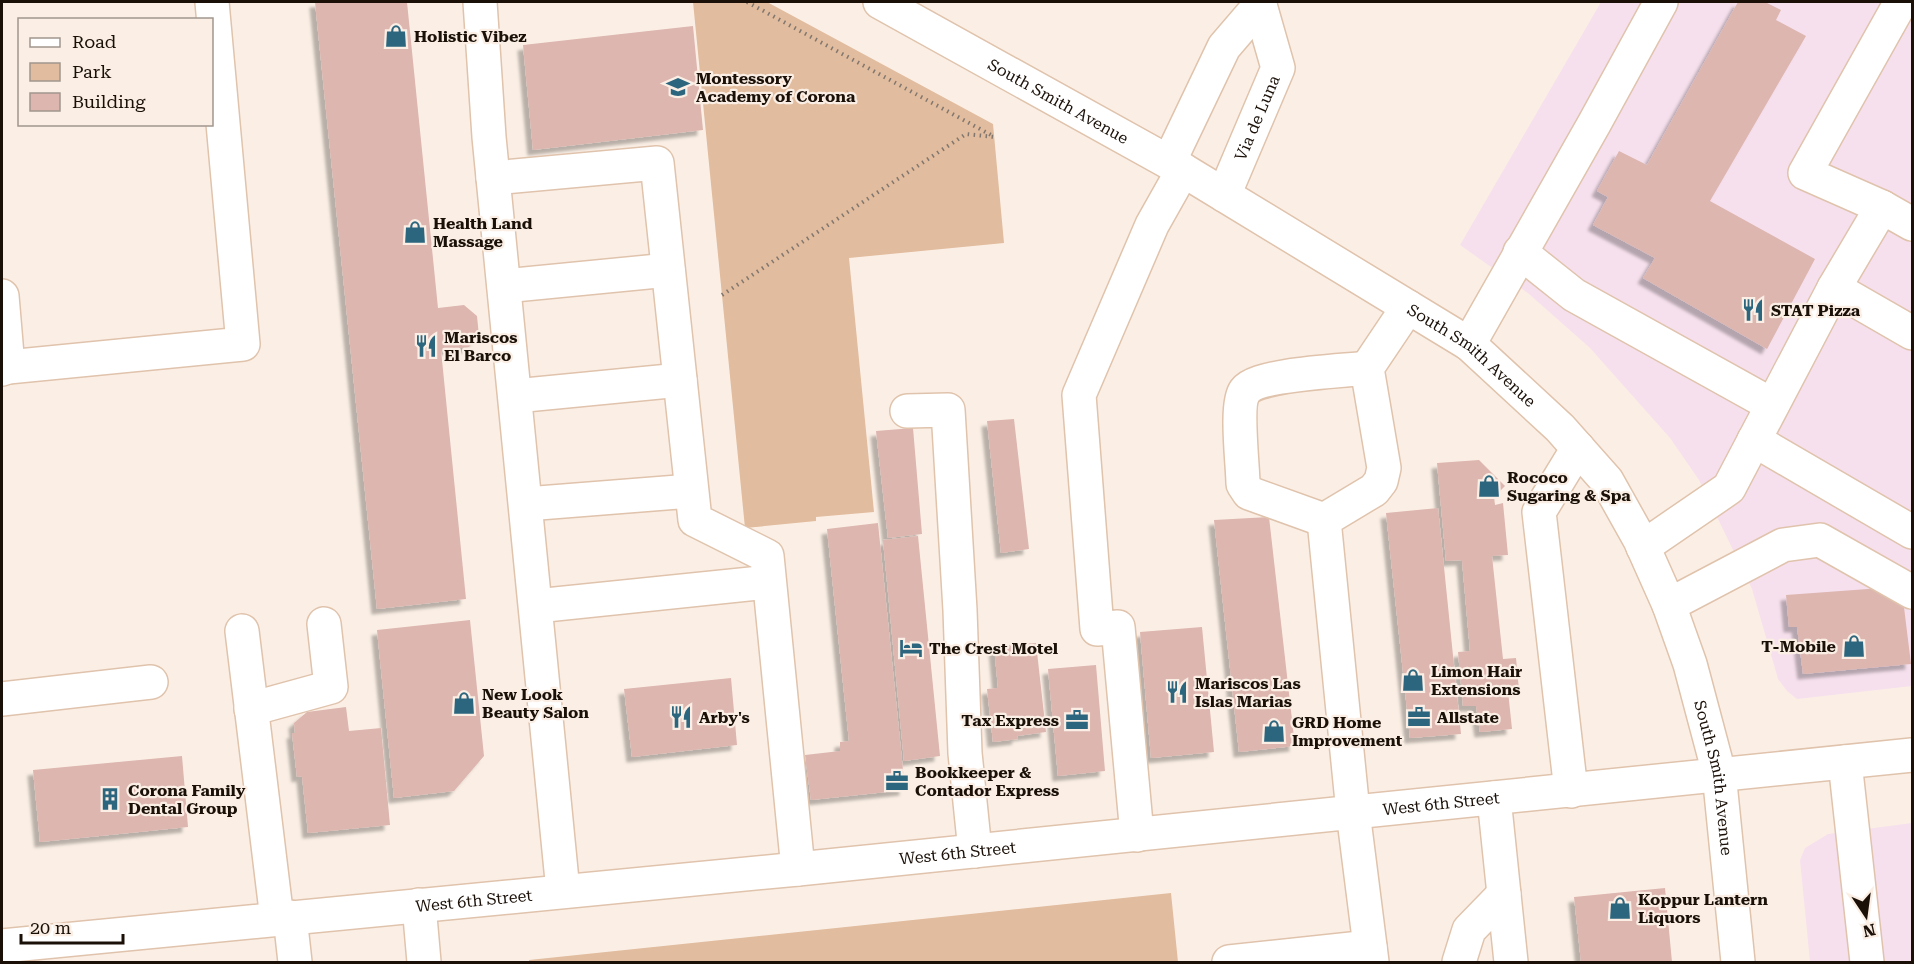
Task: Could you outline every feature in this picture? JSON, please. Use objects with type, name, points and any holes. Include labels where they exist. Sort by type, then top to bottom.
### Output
[{"type":"main road","points":[[2,296],[5,368],[243,344],[212,2]]},
{"type":"main road","points":[[480,2],[493,177],[563,891]]},
{"type":"main road","name":"South Smith Avenue","points":[[883,2],[1176,166],[1469,344],[1560,428],[1578,448],[1607,481],[1644,547],[1670,605],[1690,664],[1719,773],[1738,963]]},
{"type":"main road","points":[[1469,344],[1661,2]]},
{"type":"main road","points":[[1901,2],[1805,173],[1882,207],[1912,224]]},
{"type":"main road","name":"Via de Luna","points":[[1137,835],[1118,627],[1097,629],[1079,395],[1152,225],[1224,48],[1260,3]]},
{"type":"main road","name":"Via de Luna","points":[[1224,195],[1278,68],[1260,3]]},
{"type":"main road","points":[[493,177],[657,163],[695,520],[767,556],[798,869]]},
{"type":"main road","points":[[1644,547],[1729,488],[1834,288],[1882,207]]},
{"type":"main road","points":[[1520,252],[1574,295],[1772,405]]},
{"type":"main road","points":[[504,286],[668,270]]},
{"type":"main road","points":[[1834,288],[1912,333]]},
{"type":"main road","points":[[1324,520],[1374,490],[1381,481],[1383,468],[1367,369],[1408,307]]},
{"type":"main road","points":[[1324,520],[1248,493],[1244,484],[1240,407],[1244,392],[1255,384],[1274,378],[1367,369]]},
{"type":"main road","points":[[515,396],[680,380]]},
{"type":"main road","points":[[908,411],[948,410],[965,753],[975,850]]},
{"type":"main road","points":[[1754,440],[1912,532]]},
{"type":"main road","points":[[1571,790],[1539,512],[1578,448]]},
{"type":"main road","points":[[526,504],[691,490]]},
{"type":"main road","points":[[1229,963],[1371,955],[1353,812],[1324,520]]},
{"type":"main road","points":[[1670,605],[1783,545],[1820,540],[1912,592]]},
{"type":"main road","points":[[536,606],[769,582]]},
{"type":"main road","points":[[251,709],[331,687],[324,624]]},
{"type":"main road","points":[[242,631],[251,709],[283,918],[295,963]]},
{"type":"main road","points":[[2,699],[151,682]]},
{"type":"main road","name":"West 6th Street","points":[[2,946],[38,952],[283,918],[798,869],[1912,755]]},
{"type":"main road","points":[[1845,762],[1868,963]]},
{"type":"main road","points":[[1494,798],[1510,963]]},
{"type":"main road","points":[[1459,963],[1469,930],[1504,894]]},
{"type":"main road","points":[[420,905],[424,963]]},
{"type":"path","points":[[722,295],[966,134],[995,137],[747,2]]},
{"type":"shaded area","points":[[1601,2],[1912,2],[1912,686],[1797,699],[1787,691],[1778,679],[1752,589],[1699,480],[1670,438],[1590,348],[1529,294],[1460,245]]},
{"type":"shaded area","points":[[1912,823],[1912,962],[1810,962],[1800,860],[1805,848],[1828,834]]},
{"type":"green space","points":[[693,2],[767,2],[993,124],[1004,243],[849,258],[874,512],[816,517],[816,521],[745,528]]},
{"type":"green space","points":[[1171,893],[1178,962],[529,962],[529,960]]},
{"type":"building","points":[[315,2],[407,2],[438,308],[464,305],[477,316],[479,336],[469,347],[441,350],[466,599],[377,609]]},
{"type":"building","points":[[1738,2],[1765,2],[1781,10],[1776,20],[1806,36],[1710,201],[1815,259],[1767,349],[1643,278],[1655,258],[1593,225],[1608,197],[1597,191],[1619,151],[1647,165]]},
{"type":"building","points":[[693,26],[703,130],[533,150],[523,45]]},
{"type":"building","points":[[1014,419],[1029,549],[1001,553],[987,421]]},
{"type":"building","points":[[913,428],[922,534],[888,538],[876,431]]},
{"type":"building","points":[[1479,460],[1505,486],[1494,497],[1495,505],[1503,503],[1508,555],[1492,556],[1503,659],[1516,658],[1519,690],[1508,691],[1512,729],[1480,732],[1476,706],[1463,706],[1458,652],[1470,651],[1462,560],[1446,561],[1437,463]]},
{"type":"building","points":[[1438,508],[1461,734],[1410,738],[1386,513]]},
{"type":"building","points":[[1269,517],[1295,746],[1239,752],[1214,520]]},
{"type":"building","points":[[878,523],[905,790],[811,800],[805,755],[840,751],[840,742],[849,741],[827,529]]},
{"type":"building","name":"The Crest Motel","points":[[918,536],[940,756],[904,761],[883,540]]},
{"type":"building","name":"T-Mobile","points":[[1895,587],[1902,591],[1911,664],[1803,674],[1797,627],[1789,627],[1786,595]]},
{"type":"building","points":[[470,620],[484,756],[454,791],[394,798],[377,630]]},
{"type":"building","name":"Mariscos Las Islas Marias","points":[[1202,627],[1214,752],[1151,758],[1140,632]]},
{"type":"building","name":"The Crest Motel","points":[[1036,643],[1046,732],[993,742],[987,689],[998,688],[994,646]]},
{"type":"building","name":"Tax Express","points":[[1096,665],[1105,771],[1058,776],[1048,669]]},
{"type":"building","name":"Arby's","points":[[731,678],[737,745],[632,757],[624,689]]},
{"type":"building","points":[[346,707],[349,731],[381,728],[390,825],[308,833],[302,776],[297,777],[292,733],[295,733],[294,723],[307,712]]},
{"type":"building","name":"Corona Family Dental Group","points":[[182,756],[188,827],[40,842],[33,770]]},
{"type":"building","points":[[1665,888],[1672,962],[1581,962],[1574,897]]},
{"type":"place","name":"Holistic Vibez","points":[[396,36]]},
{"type":"place","name":"Montessory Academy of Corona","points":[[678,87]]},
{"type":"place","name":"Health Land Massage","points":[[415,232]]},
{"type":"place","name":"STAT Pizza","points":[[1753,310]]},
{"type":"place","name":"Mariscos El Barco","points":[[426,346]]},
{"type":"place","name":"Rococo Sugaring & Spa","points":[[1489,486]]},
{"type":"place","name":"T-Mobile","points":[[1854,646]]},
{"type":"place","name":"The Crest Motel","points":[[911,648]]},
{"type":"place","name":"Limon Hair Extensions","points":[[1413,680]]},
{"type":"place","name":"Mariscos Las Islas Marias","points":[[1177,692]]},
{"type":"place","name":"New Look Beauty Salon","points":[[464,703]]},
{"type":"place","name":"Arby's","points":[[681,717]]},
{"type":"place","name":"Allstate","points":[[1419,717]]},
{"type":"place","name":"Tax Express","points":[[1077,720]]},
{"type":"place","name":"GRD Home Improvement","points":[[1274,731]]},
{"type":"place","name":"Bookkeeper & Contador Express","points":[[897,781]]},
{"type":"place","name":"Corona Family Dental Group","points":[[110,799]]},
{"type":"place","name":"Koppur Lantern Liquors","points":[[1620,908]]}]
